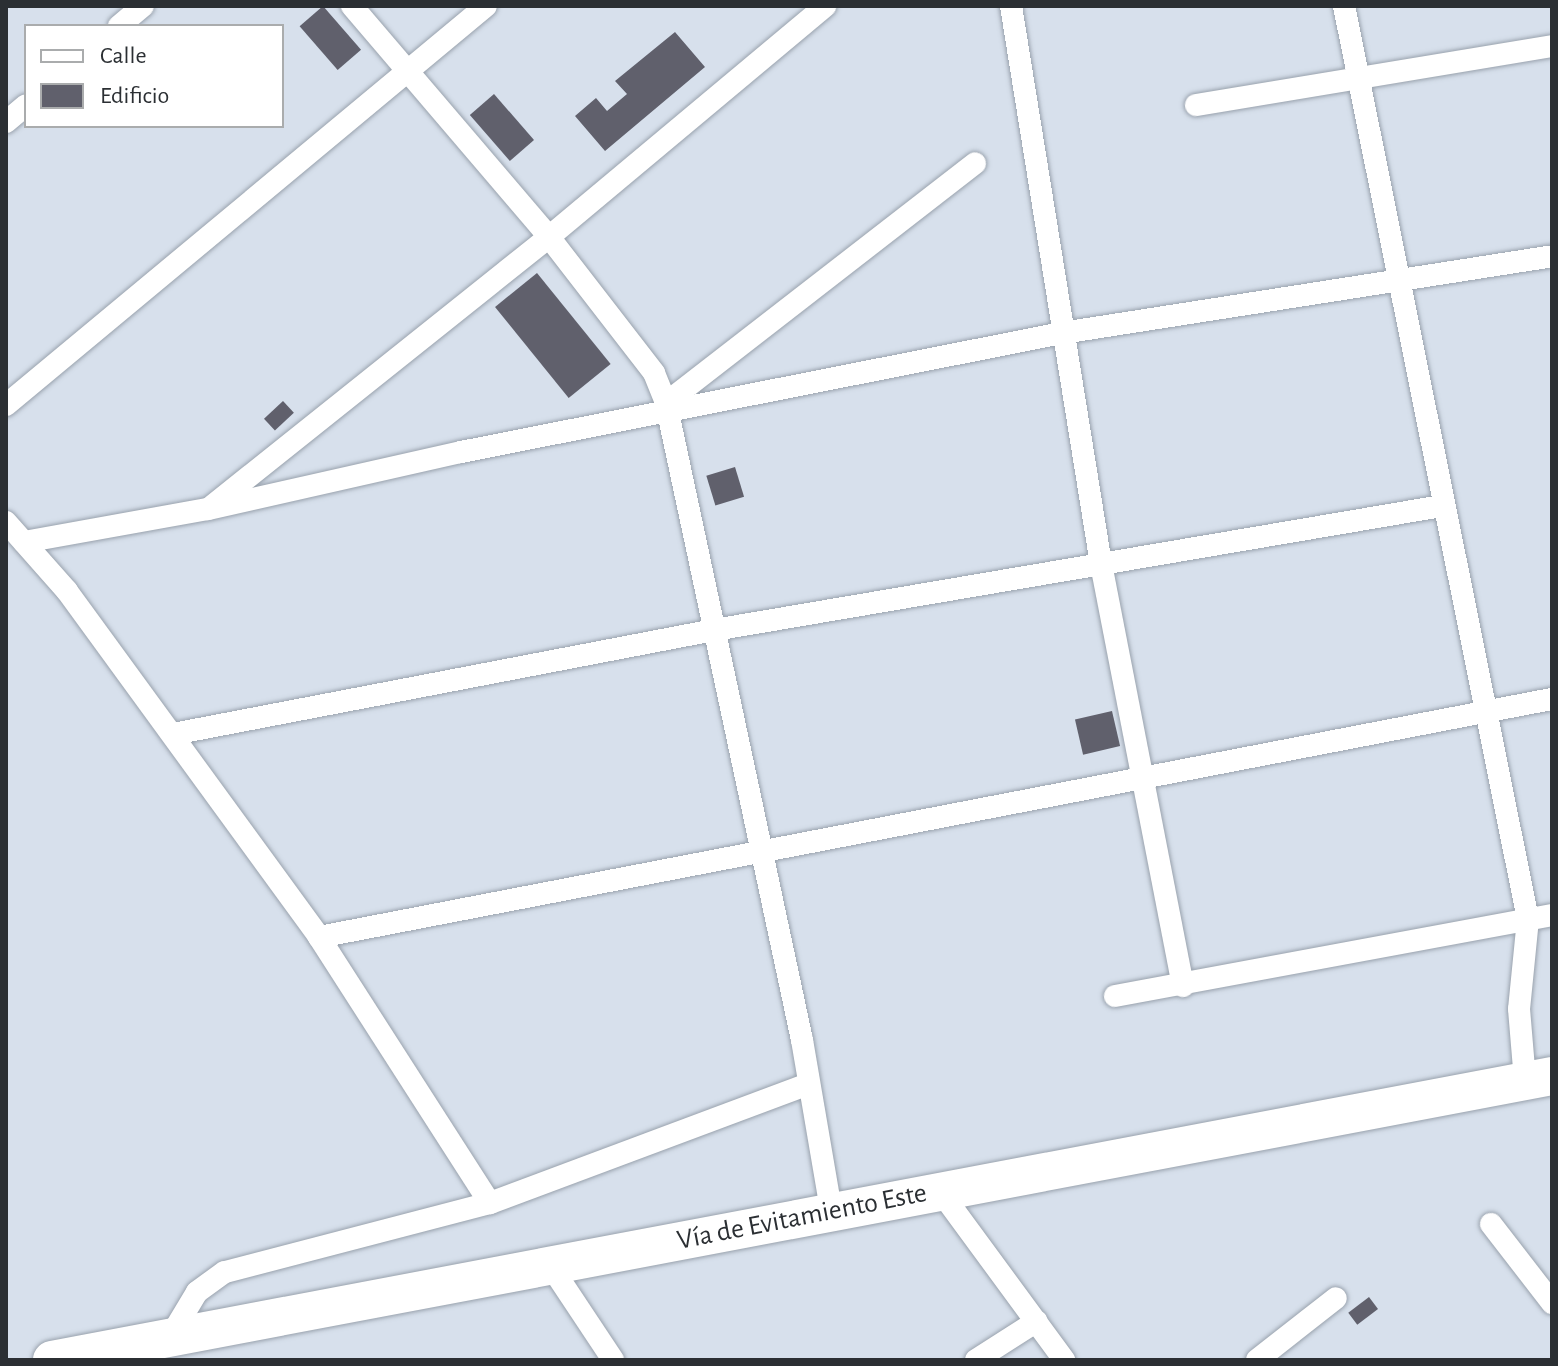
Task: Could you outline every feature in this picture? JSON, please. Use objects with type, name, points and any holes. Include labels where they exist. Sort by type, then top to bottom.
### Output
[{"type":"highway","name":"Vía de Evitamiento Este","points":[[52,1360],[831,1209],[1539,1078]]},
{"type":"street","points":[[121,24],[143,6]]},
{"type":"street","points":[[352,6],[549,237],[639,349],[667,408],[809,1084],[831,1209]]},
{"type":"street","points":[[6,405],[486,6]]},
{"type":"street","points":[[208,509],[549,237],[825,6]]},
{"type":"street","points":[[1011,6],[1101,564],[1183,986]]},
{"type":"street","points":[[1344,6],[1442,506],[1528,919],[1519,1009],[1539,1078]]},
{"type":"street","points":[[1196,105],[1552,46]]},
{"type":"street","points":[[6,122],[24,107]]},
{"type":"street","points":[[667,408],[975,163]]},
{"type":"street","points":[[24,542],[208,509],[667,408],[1062,333],[1552,256]]},
{"type":"street","points":[[173,734],[714,630],[1442,506]]},
{"type":"street","points":[[6,522],[67,591],[319,937],[490,1203]]},
{"type":"street","points":[[319,937],[758,848],[1143,779],[1552,699]]},
{"type":"street","points":[[1115,996],[1183,986],[1552,915]]},
{"type":"street","points":[[170,1337],[197,1292],[225,1272],[490,1203],[809,1084]]},
{"type":"street","points":[[940,1191],[1064,1360]]},
{"type":"street","points":[[1491,1224],[1552,1303]]},
{"type":"street","points":[[550,1265],[613,1360]]},
{"type":"street","points":[[1257,1360],[1336,1298]]},
{"type":"street","points":[[976,1360],[1037,1321]]},
{"type":"building","points":[[323,6],[361,50],[338,70],[300,26]]},
{"type":"building","points":[[675,32],[705,67],[605,151],[575,116],[596,98],[607,111],[627,94],[615,81]]},
{"type":"building","points":[[494,94],[534,140],[510,161],[470,115]]},
{"type":"building","points":[[537,273],[611,364],[569,398],[495,307]]},
{"type":"building","points":[[283,401],[294,413],[275,430],[264,419]]},
{"type":"building","points":[[735,467],[744,497],[715,505],[706,476]]},
{"type":"building","points":[[1112,711],[1120,746],[1083,755],[1075,720]]},
{"type":"building","points":[[1369,1297],[1378,1309],[1357,1325],[1348,1313]]}]
